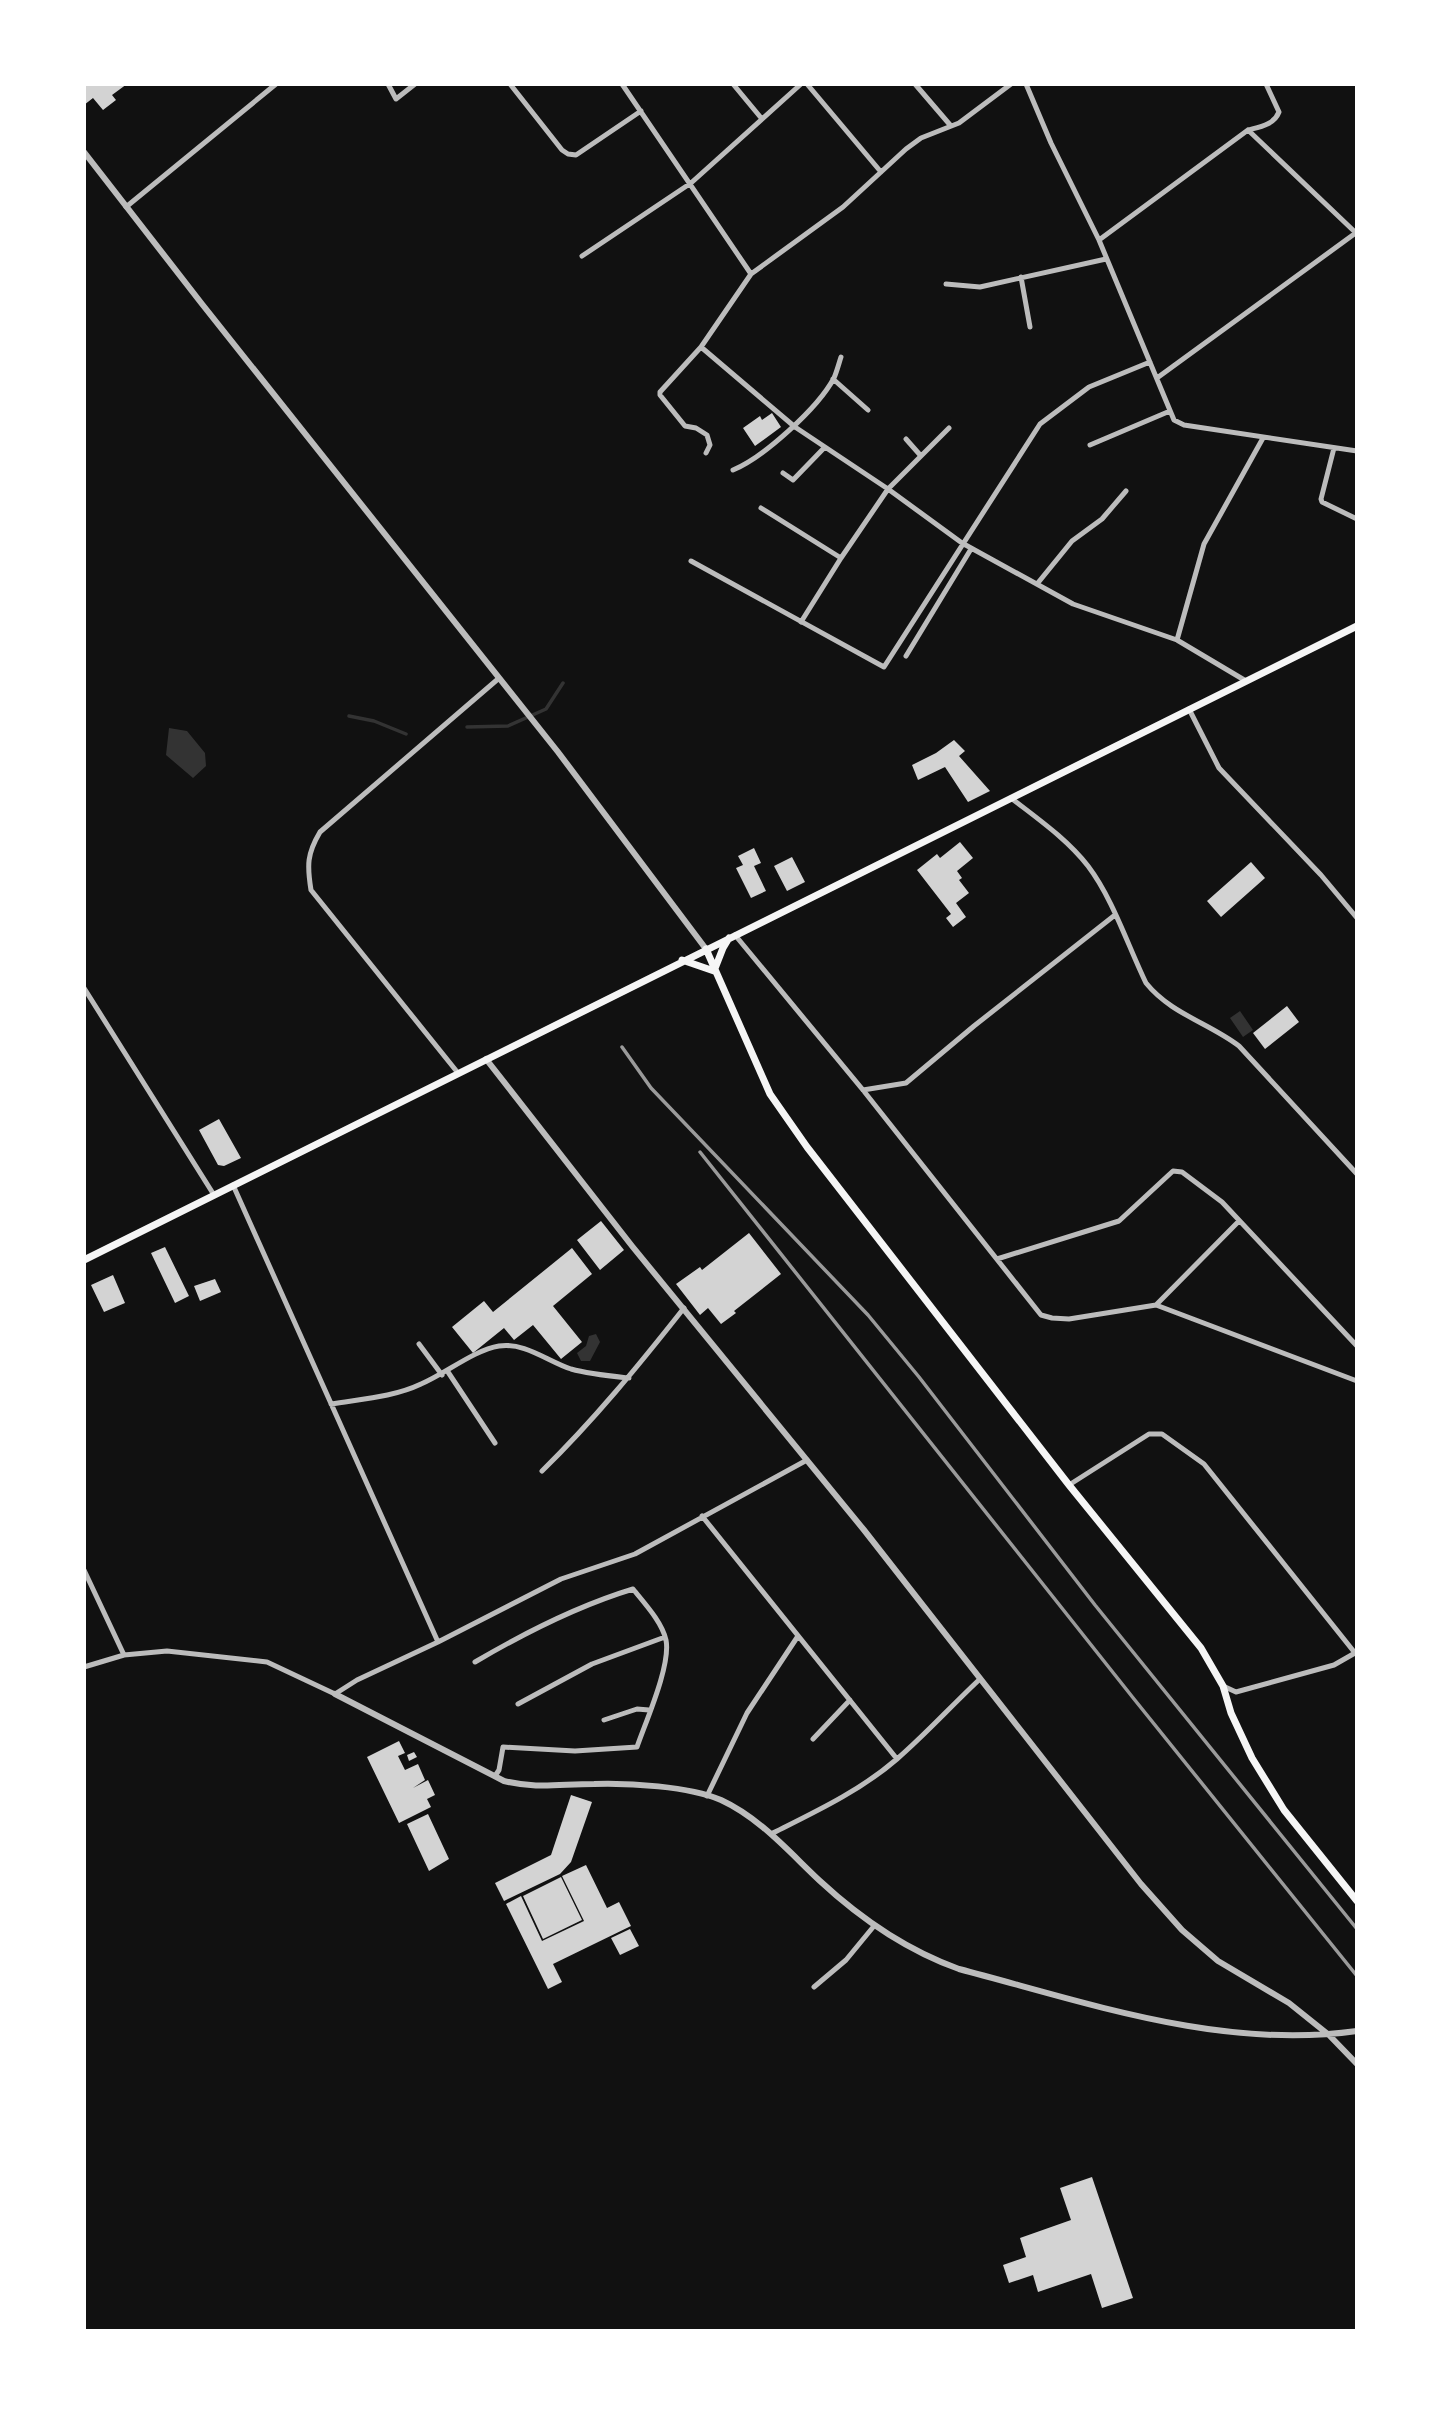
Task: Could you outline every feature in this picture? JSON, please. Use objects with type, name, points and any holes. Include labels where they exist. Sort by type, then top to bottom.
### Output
[{"type":"main road","points":[[84,1260],[682,960],[1356,628]]},
{"type":"main road","points":[[715,971],[723,948],[732,936]]},
{"type":"main road","points":[[706,949],[771,1094],[807,1147],[1069,1485],[1188,1630],[1223,1686],[1231,1713],[1252,1758],[1271,1789],[1292,1820],[1357,1901]]},
{"type":"main road","points":[[682,960],[704,965],[715,971]]},
{"type":"street","points":[[126,207],[276,84]]},
{"type":"street","points":[[388,84],[396,99],[415,84]]},
{"type":"street","points":[[510,84],[568,154],[576,155],[641,111]]},
{"type":"street","points":[[622,84],[751,274]]},
{"type":"street","points":[[733,84],[762,119]]},
{"type":"street","points":[[582,256],[691,183],[800,84]]},
{"type":"street","points":[[807,84],[881,172]]},
{"type":"street","points":[[915,84],[950,126]]},
{"type":"street","points":[[706,453],[710,445],[707,435],[696,428],[685,426],[660,394],[701,347],[751,274],[843,207],[921,138],[950,126],[1012,84]]},
{"type":"street","points":[[1099,240],[1248,130],[1269,124],[1278,117],[1279,112],[1266,84]]},
{"type":"street","points":[[1027,85],[1099,240],[1174,420],[1184,425],[1357,451]]},
{"type":"street","points":[[1157,377],[1357,233],[1248,130]]},
{"type":"street","points":[[84,152],[537,726],[706,949]]},
{"type":"street","points":[[946,284],[980,286],[1106,259]]},
{"type":"street","points":[[1021,277],[1030,327]]},
{"type":"street","points":[[701,347],[795,428],[888,489],[971,549],[1073,604],[1177,640],[1246,681]]},
{"type":"street","points":[[733,470],[795,428],[833,379],[841,357]]},
{"type":"street","points":[[691,561],[884,667],[1040,424],[1089,387],[1150,362]]},
{"type":"street","points":[[833,379],[868,410]]},
{"type":"street","points":[[1090,445],[1170,411]]},
{"type":"street","points":[[801,622],[888,489],[949,428]]},
{"type":"street","points":[[1177,640],[1204,544],[1263,438]]},
{"type":"street","points":[[905,439],[921,456]]},
{"type":"street","points":[[783,473],[793,480],[824,448]]},
{"type":"street","points":[[1334,448],[1321,499],[1322,502],[1357,519]]},
{"type":"street","points":[[1037,584],[1072,541],[1102,519],[1126,491]]},
{"type":"street","points":[[761,508],[841,558]]},
{"type":"street","points":[[906,656],[971,549]]},
{"type":"street","points":[[458,1073],[318,900],[311,890],[307,867],[311,847],[320,832],[498,679]]},
{"type":"street","points":[[1189,709],[1219,768],[1357,918]]},
{"type":"street","points":[[1010,798],[1076,852],[1098,880],[1146,983],[1156,995],[1177,1012],[1218,1032],[1239,1046],[1357,1174]]},
{"type":"street","points":[[863,1090],[906,1083],[1115,915]]},
{"type":"street","points":[[732,936],[863,1090],[1041,1315],[1069,1319],[1156,1305],[1357,1381]]},
{"type":"street","points":[[84,988],[214,1195]]},
{"type":"street","points":[[486,1059],[561,1157],[864,1530],[1141,1884],[1182,1930],[1218,1961],[1289,2003],[1329,2035],[1357,2064]]},
{"type":"street","points":[[996,1259],[1119,1221],[1173,1171],[1182,1172],[1222,1202],[1357,1346]]},
{"type":"street","points":[[233,1185],[438,1642]]},
{"type":"street","points":[[1156,1305],[1239,1221]]},
{"type":"street","points":[[542,1472],[583,1431],[629,1378],[684,1307]]},
{"type":"street","points":[[419,1344],[442,1375]]},
{"type":"street","points":[[331,1404],[393,1394],[418,1386],[498,1346],[513,1346],[575,1370],[629,1378]]},
{"type":"street","points":[[448,1372],[495,1443]]},
{"type":"street","points":[[1069,1485],[1149,1434],[1162,1434],[1204,1464],[1355,1653],[1334,1665],[1236,1692],[1223,1686]]},
{"type":"street","points":[[335,1695],[357,1680],[438,1642],[561,1578],[635,1554],[807,1460]]},
{"type":"street","points":[[702,1516],[897,1759]]},
{"type":"street","points":[[84,1570],[124,1655]]},
{"type":"street","points":[[475,1662],[555,1619],[633,1589],[665,1637],[666,1662],[637,1747],[575,1751],[503,1746],[499,1770],[495,1776]]},
{"type":"street","points":[[707,1796],[747,1713],[798,1636]]},
{"type":"street","points":[[518,1704],[592,1664],[665,1637]]},
{"type":"street","points":[[84,1667],[124,1655],[167,1651],[267,1662],[495,1776],[528,1787],[619,1784],[660,1787],[721,1800],[747,1815],[771,1834],[822,1883],[874,1926],[928,1958],[959,1969],[1164,2023],[1208,2031],[1289,2035],[1329,2035],[1357,2031]]},
{"type":"street","points":[[771,1834],[825,1808],[866,1783],[897,1759],[980,1679]]},
{"type":"street","points":[[813,1739],[850,1700]]},
{"type":"street","points":[[604,1720],[637,1709],[649,1710]]},
{"type":"street","points":[[814,1987],[846,1960],[874,1926]]},
{"type":"shaded area","points":[[169,728],[187,731],[205,753],[206,766],[193,778],[166,755]]},
{"type":"shaded area","points":[[1240,1011],[1253,1030],[1243,1037],[1230,1018]]},
{"type":"shaded area","points":[[596,1334],[600,1342],[590,1361],[581,1361],[577,1353],[586,1346],[589,1336]]},
{"type":"building","points":[[84,84],[127,84],[112,95],[116,100],[103,110],[93,98],[84,105]]},
{"type":"building","points":[[772,413],[781,427],[755,446],[743,428],[760,416],[762,420]]},
{"type":"building","points":[[954,740],[965,751],[959,756],[990,791],[968,802],[945,767],[918,780],[912,765]]},
{"type":"building","points":[[960,842],[973,858],[957,871],[962,878],[959,880],[969,893],[956,903],[966,917],[953,927],[946,918],[951,914],[917,870],[937,854],[940,858]]},
{"type":"building","points":[[754,848],[761,863],[754,866],[766,891],[751,898],[736,868],[743,865],[738,856]]},
{"type":"building","points":[[792,857],[805,882],[787,891],[774,866]]},
{"type":"building","points":[[1251,862],[1265,878],[1221,917],[1207,901]]},
{"type":"building","points":[[1287,1006],[1299,1022],[1265,1049],[1253,1033]]},
{"type":"building","points":[[219,1119],[241,1158],[224,1166],[218,1165],[199,1130]]},
{"type":"building","points":[[601,1221],[624,1250],[600,1270],[577,1240]]},
{"type":"building","points":[[749,1233],[781,1274],[721,1324],[708,1308],[700,1315],[676,1284],[700,1267],[702,1270]]},
{"type":"building","points":[[165,1247],[189,1296],[175,1303],[151,1253]]},
{"type":"building","points":[[572,1248],[592,1274],[553,1306],[582,1342],[561,1359],[533,1325],[514,1340],[504,1328],[473,1353],[452,1327],[484,1301],[493,1312]]},
{"type":"building","points":[[113,1275],[125,1303],[104,1312],[91,1285]]},
{"type":"building","points":[[215,1279],[221,1292],[200,1301],[194,1286]]},
{"type":"building","points":[[399,1741],[405,1753],[398,1756],[405,1770],[418,1764],[425,1780],[413,1788],[428,1780],[435,1795],[427,1799],[431,1807],[399,1823],[367,1757]]},
{"type":"building","points":[[414,1752],[417,1757],[409,1761],[407,1755]]},
{"type":"building","points":[[571,1795],[592,1802],[571,1862],[560,1874],[504,1901],[495,1883],[551,1855]]},
{"type":"building","points":[[428,1814],[449,1859],[429,1871],[407,1824]]},
{"type":"building","points":[[586,1865],[607,1908],[619,1902],[631,1926],[553,1964],[562,1982],[548,1989],[506,1904],[521,1896],[542,1941],[584,1921],[562,1876]]},
{"type":"building","points":[[561,1877],[582,1920],[543,1939],[523,1896]]},
{"type":"building","points":[[630,1929],[639,1946],[620,1955],[611,1938]]},
{"type":"building","points":[[1092,2177],[1133,2298],[1102,2308],[1091,2274],[1038,2292],[1033,2275],[1009,2283],[1003,2265],[1026,2257],[1020,2238],[1071,2220],[1060,2188]]},
{"type":"waterway","points":[[467,727],[508,726],[546,709],[563,683]]},
{"type":"waterway","points":[[349,716],[374,721],[406,734]]},
{"type":"railway","points":[[622,1047],[651,1088],[868,1315],[1095,1605],[1357,1929]]},
{"type":"railway","points":[[700,1152],[1357,1976]]}]
